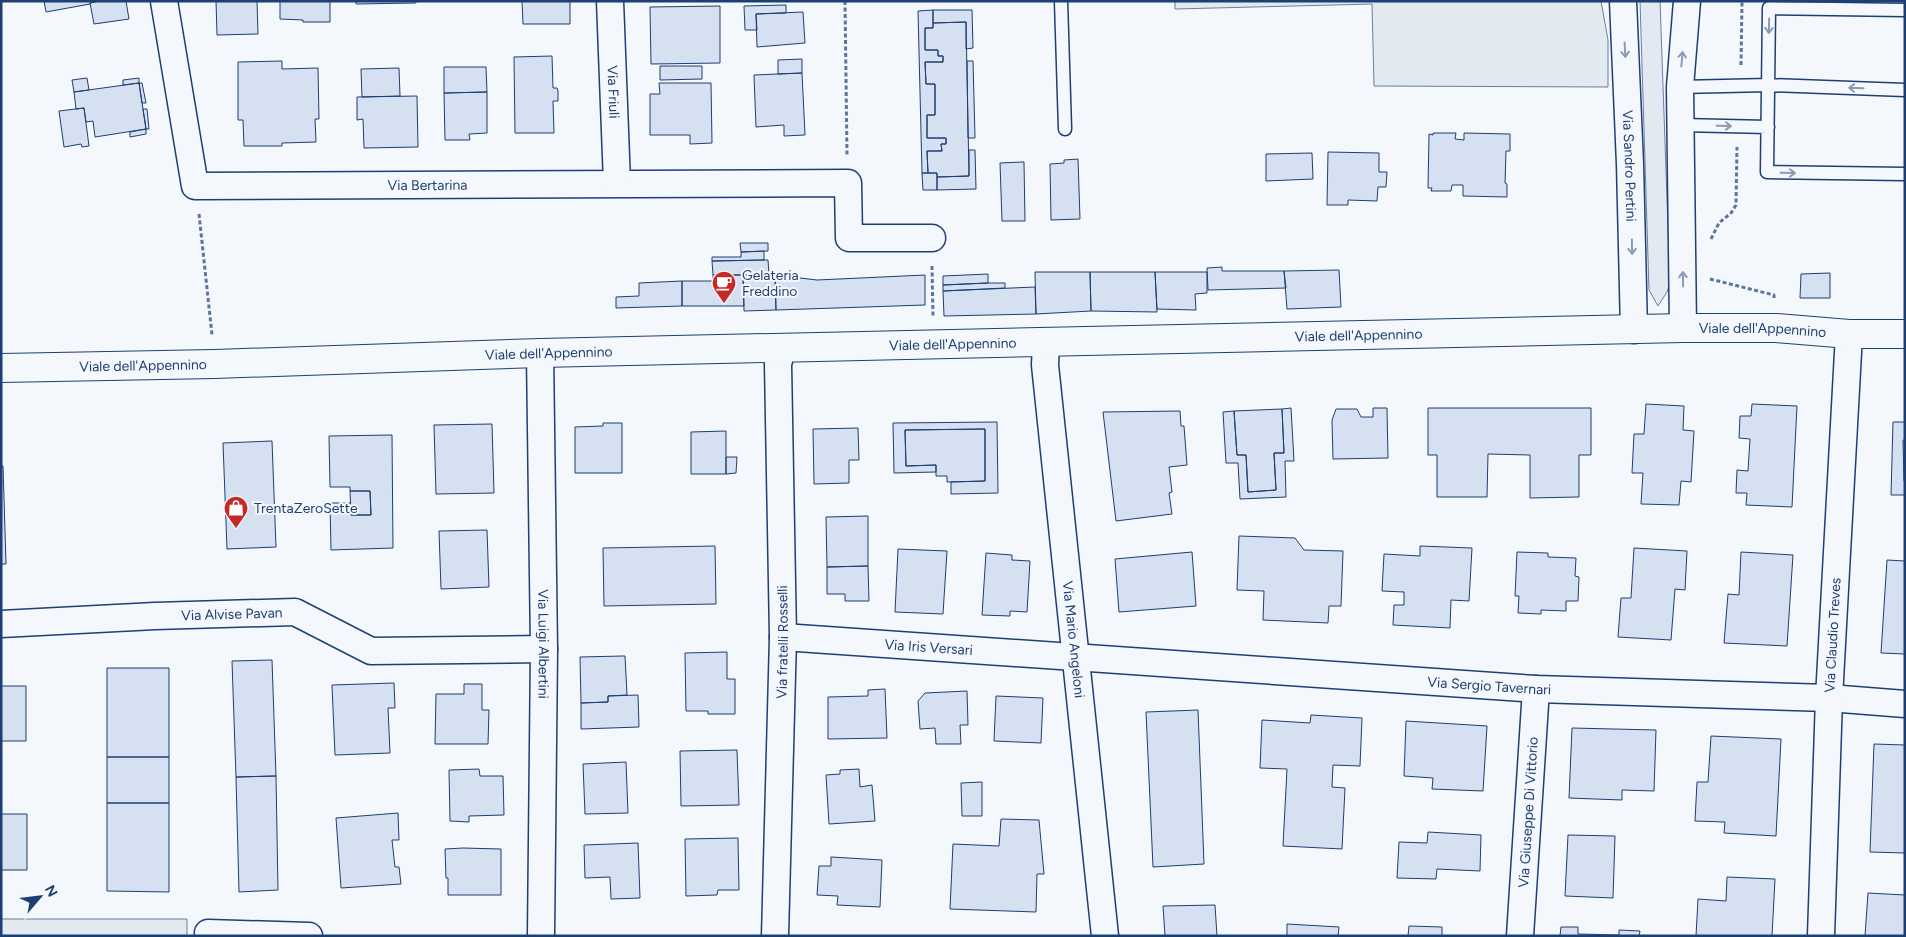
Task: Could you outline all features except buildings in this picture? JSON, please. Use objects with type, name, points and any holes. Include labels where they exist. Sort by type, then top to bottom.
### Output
[{"type":"main road","name":"Viale dell'Appennino","points":[[1,368],[215,364],[540,353],[1683,328],[1776,328],[1850,334],[1905,334]]},
{"type":"street","points":[[164,1],[195,186]]},
{"type":"street","name":"Via Friuli","points":[[610,1],[617,183]]},
{"type":"street","name":"Via Sandro Pertini","points":[[1623,1],[1630,164],[1634,330]]},
{"type":"street","points":[[1683,328],[1680,86],[1687,1]]},
{"type":"street","points":[[848,183],[849,238],[932,238]]},
{"type":"street","name":"Via Bertarina","points":[[195,186],[848,183]]},
{"type":"street","name":"Via Claudio Treves","points":[[1821,936],[1829,698],[1850,334]]},
{"type":"street","name":"Via Mario Angeloni","points":[[1046,343],[1045,365],[1074,656],[1105,936]]},
{"type":"street","name":"Via fratelli Rosselli","points":[[775,936],[782,638],[778,364],[782,349]]},
{"type":"street","name":"Via Luigi Albertini","points":[[540,353],[544,649],[541,936]]},
{"type":"street","name":"Via Alvise Pavan","points":[[1,624],[155,616],[295,612],[370,651],[544,649]]},
{"type":"street","name":"Via Iris Versari","points":[[782,638],[1074,656]]},
{"type":"street","name":"Via Sergio Tavernari","points":[[1074,656],[1536,689],[1829,698],[1905,704]]},
{"type":"street","name":"Via Giuseppe Di Vittorio","points":[[1520,936],[1536,689]]},
{"type":"street","points":[[208,933],[309,936]]},
{"type":"lane","points":[[1061,1],[1065,129]]},
{"type":"lane","points":[[1905,10],[1769,8],[1767,172],[1905,174]]},
{"type":"lane","points":[[1680,86],[1740,85],[1905,90]]},
{"type":"lane","points":[[1681,126],[1768,127]]},
{"type":"path","points":[[845,1],[848,183]]},
{"type":"path","points":[[1740,85],[1742,1]]},
{"type":"path","points":[[1709,242],[1719,223],[1731,213],[1736,205],[1738,126]]},
{"type":"path","points":[[195,186],[215,364]]},
{"type":"path","points":[[932,238],[934,344]]},
{"type":"path","points":[[1710,271],[1710,280],[1774,295],[1776,328]]},
{"type":"shaded area","points":[[1175,1],[1601,1],[1608,40],[1608,87],[1374,86],[1372,4],[1175,9]]},
{"type":"shaded area","points":[[1640,1],[1660,1],[1670,283],[1667,292],[1658,306],[1649,290]]},
{"type":"shaded area","points":[[1,919],[187,919],[187,936],[1,936]]},
{"type":"place","name":"Gelateria Freddino","points":[[724,304]]},
{"type":"place","name":"TrentaZeroSette","points":[[236,529]]}]
